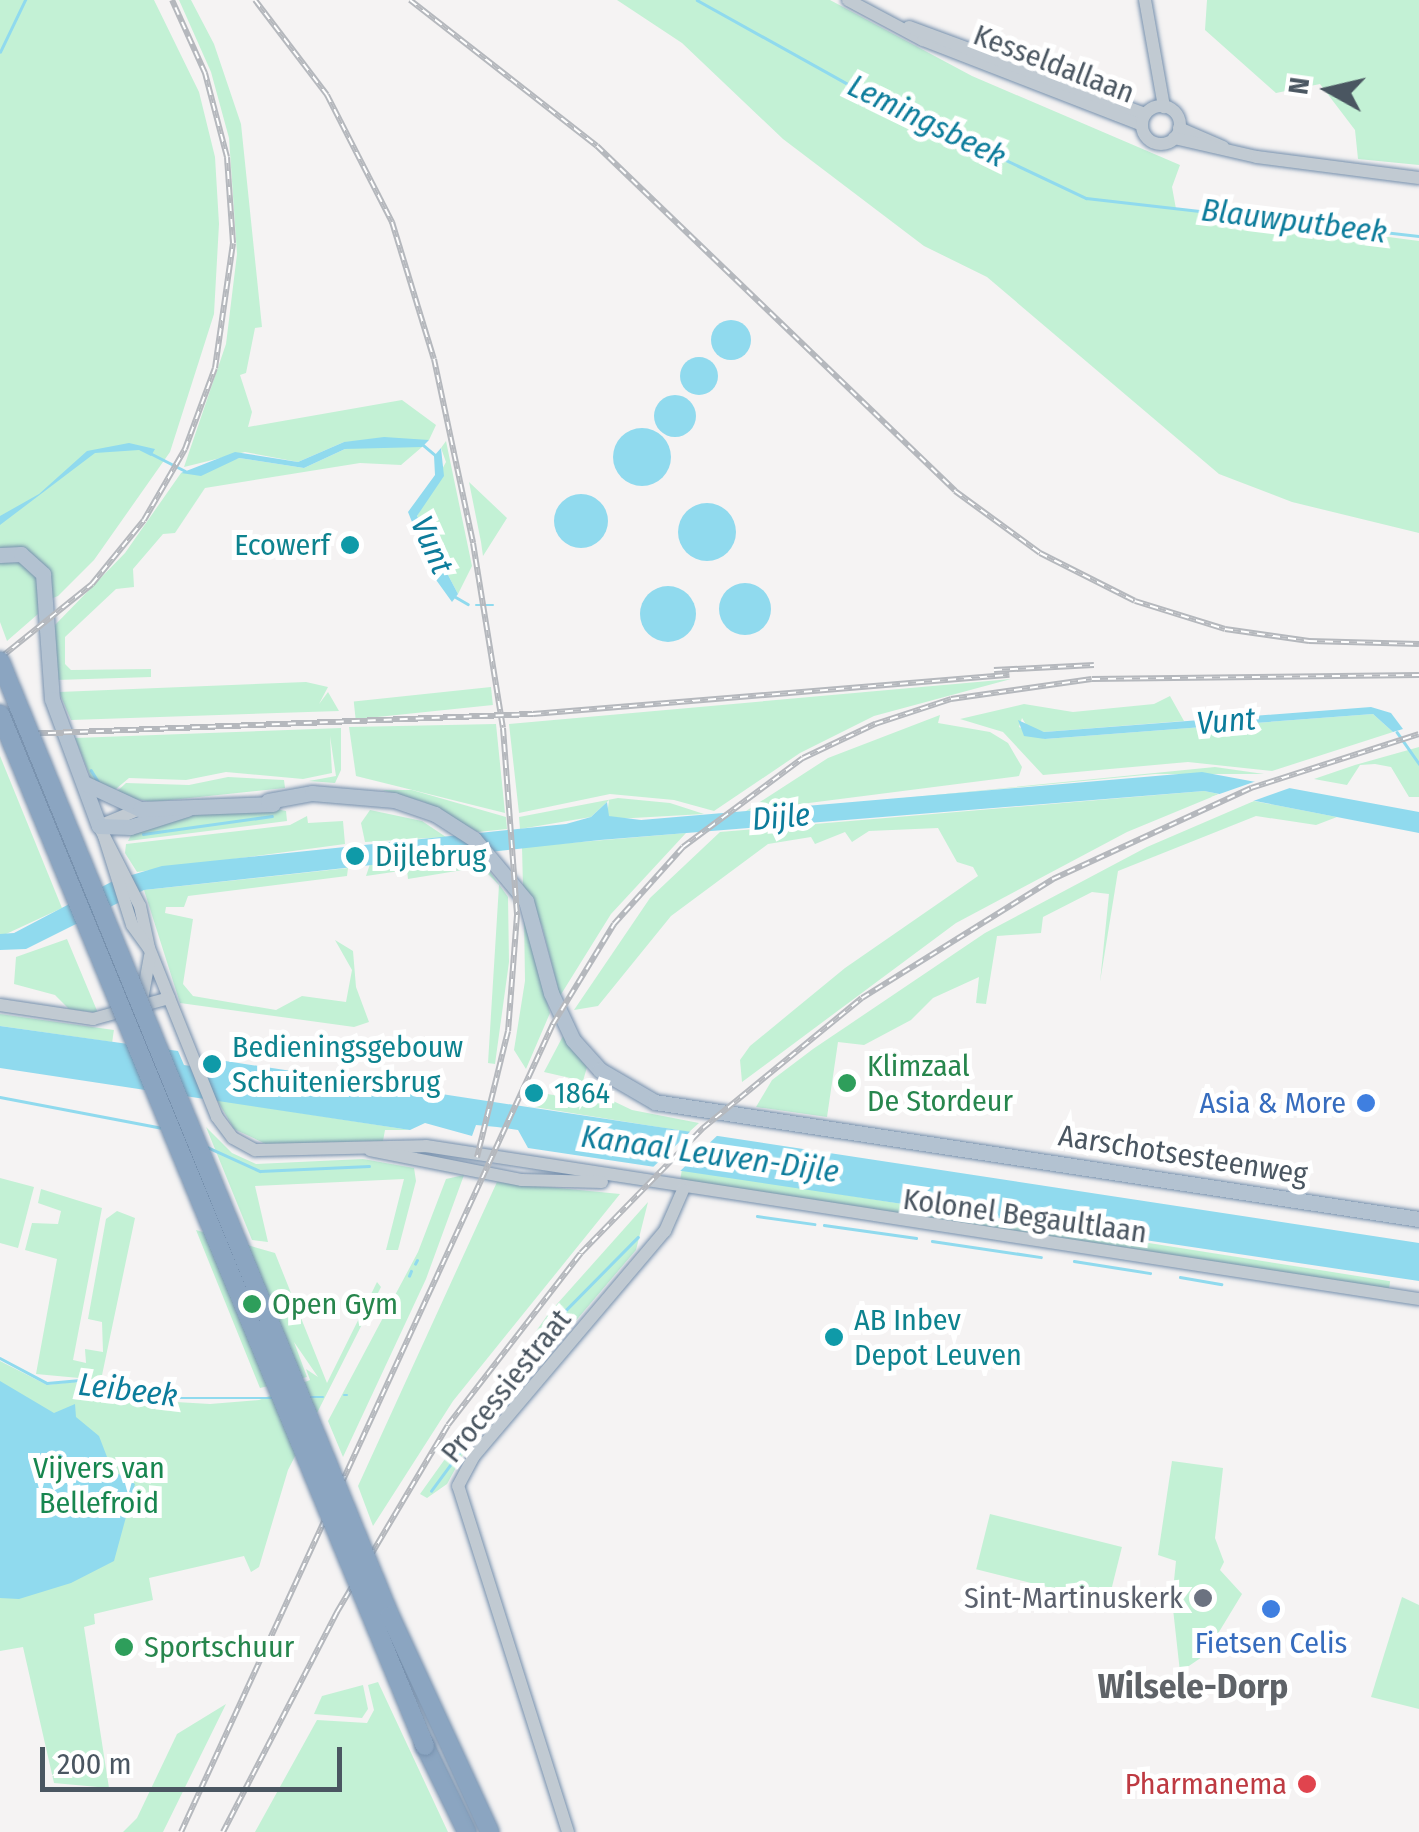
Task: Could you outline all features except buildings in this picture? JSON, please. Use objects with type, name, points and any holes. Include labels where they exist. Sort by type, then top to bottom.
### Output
[{"type":"highway","points":[[0,661],[390,1616],[490,1832]]},
{"type":"highway","points":[[0,714],[370,1624],[467,1832]]},
{"type":"main road","points":[[0,555],[20,554],[43,574],[46,668],[57,716],[102,831]]},
{"type":"main road","name":"Aarschotsesteenweg","points":[[80,779],[94,793],[140,808],[187,809],[268,802],[276,796],[325,796],[394,800],[450,822],[495,860],[526,901],[551,994],[573,1040],[600,1070],[654,1102],[1419,1219]]},
{"type":"main road","name":"Aarschotsesteenweg","points":[[102,831],[130,827],[187,809]]},
{"type":"street","name":"Kesseldallaan","points":[[848,0],[895,24],[1144,120],[1154,143],[1177,133]]},
{"type":"street","points":[[1145,0],[1164,107]]},
{"type":"street","points":[[1144,120],[1164,107]]},
{"type":"street","points":[[1164,107],[1174,112],[1177,133],[1230,151],[1419,178]]},
{"type":"street","name":"Aarschotsesteenweg","points":[[102,831],[140,808]]},
{"type":"street","points":[[116,864],[130,827]]},
{"type":"street","name":"Kolonel Begaultlaan","points":[[102,831],[224,1130],[255,1150],[426,1146],[682,1190],[1419,1299]]},
{"type":"street","points":[[140,1008],[150,951]]},
{"type":"street","points":[[0,1005],[93,1019],[169,998]]},
{"type":"street","name":"Processiestraat","points":[[568,1832],[481,1546],[459,1504],[458,1486],[474,1456],[665,1231],[682,1190]]},
{"type":"green space","points":[[0,0],[154,0],[199,92],[215,157],[219,224],[214,314],[170,452],[94,560],[58,596],[38,604],[38,614],[7,641],[0,622]]},
{"type":"green space","points":[[179,0],[191,0],[214,44],[241,124],[262,327],[255,328],[246,373],[240,375],[252,412],[248,427],[402,400],[436,425],[429,440],[344,442],[298,462],[245,452],[184,467],[226,344],[237,254],[229,138],[211,72]]},
{"type":"green space","points":[[617,0],[830,0],[972,76],[1180,165],[1172,187],[1176,209],[1419,241],[1419,533],[1292,502],[1219,474],[987,277],[924,246],[783,139],[682,43]]},
{"type":"green space","points":[[1207,0],[1419,0],[1419,165],[1358,159],[1355,130],[1320,84],[1276,93],[1205,30]]},
{"type":"green space","points":[[446,441],[472,566],[458,594],[417,516],[446,462],[441,448]]},
{"type":"green space","points":[[394,443],[422,447],[401,465],[360,463],[205,488],[175,533],[163,534],[133,569],[134,587],[116,589],[65,637],[65,664],[71,670],[151,669],[151,677],[56,680],[54,626],[125,553],[181,473],[239,458],[304,468],[345,449]]},
{"type":"green space","points":[[469,482],[507,518],[483,556],[481,542]]},
{"type":"green space","points":[[1011,679],[874,716],[800,753],[714,811],[674,800],[610,794],[519,813],[509,724]]},
{"type":"green space","points":[[306,682],[328,687],[319,704],[328,692],[339,711],[71,720],[59,692]]},
{"type":"green space","points":[[491,687],[493,705],[356,719],[354,701]]},
{"type":"green space","points":[[1170,696],[1184,721],[1044,732],[1028,728],[1022,718],[1019,727],[1045,739],[1373,714],[1393,732],[1272,771],[1188,762],[1043,775],[1003,732],[960,719],[1024,704],[1073,712],[1154,704]]},
{"type":"green space","points":[[940,715],[938,723],[990,732],[1008,743],[1022,767],[1019,776],[746,811],[828,758]]},
{"type":"green space","points":[[496,724],[505,813],[356,776],[349,727]]},
{"type":"green space","points":[[341,728],[341,770],[335,783],[309,781],[336,776],[330,736],[332,773],[303,779],[226,772],[186,780],[129,778],[110,794],[93,783],[75,738]]},
{"type":"green space","points":[[1419,747],[1419,797],[1409,797],[1391,767],[1375,764],[1360,765],[1347,785],[1314,779],[1355,765]]},
{"type":"green space","points":[[0,756],[62,908],[6,934],[0,934]]},
{"type":"green space","points":[[1215,767],[1264,774],[1155,774],[744,814]]},
{"type":"green space","points":[[228,777],[284,780],[285,788],[152,802],[113,795],[126,783],[189,785]]},
{"type":"green space","points":[[382,790],[412,790],[506,817],[507,829],[478,832],[424,802]]},
{"type":"green space","points":[[1204,791],[1219,794],[1127,832],[956,923],[742,1082],[740,1060],[750,1046],[845,968],[978,876],[973,867],[957,862],[938,828],[869,831],[852,842],[845,832],[815,844],[811,837],[768,844],[671,916],[598,1006],[574,1010],[650,898],[720,832]]},
{"type":"green space","points":[[618,798],[670,803],[704,814],[615,819],[607,815],[609,800],[591,817],[520,829],[519,817]]},
{"type":"green space","points":[[1254,801],[1337,817],[1316,825],[1256,816],[1118,871],[1100,982],[1109,894],[1092,892],[1043,917],[1041,933],[997,936],[986,1004],[976,1003],[979,977],[933,998],[911,1020],[864,1045],[838,1042],[827,1117],[756,1107],[772,1080],[985,933],[1147,847]]},
{"type":"green space","points":[[370,810],[422,821],[446,837],[365,842],[361,823]]},
{"type":"green space","points":[[286,811],[287,821],[128,841],[132,833],[185,816]]},
{"type":"green space","points":[[307,816],[308,823],[343,821],[345,844],[137,872],[125,853],[126,844],[290,825]]},
{"type":"green space","points":[[686,833],[611,914],[560,996],[542,926],[523,887],[522,847]]},
{"type":"green space","points":[[466,854],[486,866],[508,897],[509,962],[495,1064],[488,1063],[499,885],[481,867],[408,879],[407,870],[366,876],[370,864]]},
{"type":"green space","points":[[348,868],[347,876],[188,896],[184,907],[166,907],[165,913],[193,919],[183,984],[193,996],[276,1010],[302,996],[346,1002],[352,970],[335,940],[353,951],[356,987],[369,1022],[354,1027],[180,1003],[144,890]]},
{"type":"green space","points":[[524,915],[550,1013],[526,1069],[514,1050],[525,981]]},
{"type":"green space","points":[[67,939],[98,1013],[69,1009],[55,995],[14,984],[16,957]]},
{"type":"green space","points":[[0,1014],[114,1030],[112,1042],[0,1026]]},
{"type":"green space","points":[[563,1036],[587,1067],[583,1081],[544,1072]]},
{"type":"green space","points":[[590,1090],[632,1110],[699,1123],[689,1132],[528,1106],[535,1092],[578,1099]]},
{"type":"green space","points":[[217,1100],[410,1130],[385,1130],[383,1141],[266,1144],[234,1129]]},
{"type":"green space","points":[[206,1127],[232,1153],[256,1164],[363,1159],[414,1168],[416,1181],[398,1250],[386,1250],[404,1179],[255,1186],[268,1242],[252,1240]]},
{"type":"green space","points":[[682,1169],[1390,1281],[1388,1293],[680,1181]]},
{"type":"green space","points":[[464,1175],[426,1279],[343,1457],[328,1421],[418,1252],[446,1179]]},
{"type":"green space","points":[[0,1178],[34,1187],[18,1248],[0,1243]]},
{"type":"green space","points":[[497,1182],[620,1194],[453,1401],[373,1526],[358,1486]]},
{"type":"green space","points":[[41,1189],[102,1208],[73,1360],[86,1363],[85,1349],[103,1352],[102,1322],[88,1319],[106,1219],[117,1211],[135,1218],[101,1380],[36,1374],[57,1259],[25,1250],[32,1223],[58,1224],[61,1211],[38,1203]]},
{"type":"green space","points":[[648,1202],[636,1250],[465,1451],[447,1484],[427,1498],[420,1494],[549,1313]]},
{"type":"green space","name":"Vijvers van Bellefroid","points":[[196,1230],[275,1253],[327,1383],[377,1282],[381,1287],[288,1470],[259,1567],[251,1572],[244,1556],[149,1578],[153,1600],[94,1614],[95,1624],[84,1627],[109,1788],[54,1783],[23,1647],[0,1651],[0,1361],[47,1385],[74,1382],[159,1401],[210,1404],[259,1400],[310,1380],[306,1369],[318,1377],[294,1342],[307,1377],[260,1388]]},
{"type":"green space","points":[[1172,1461],[1223,1468],[1215,1538],[1224,1562],[1220,1570],[1242,1594],[1205,1655],[1180,1672],[1172,1600],[1176,1561],[1158,1555]]},
{"type":"green space","points":[[990,1514],[1122,1547],[1108,1602],[976,1569]]},
{"type":"green space","points":[[1402,1597],[1419,1605],[1419,1709],[1371,1697]]},
{"type":"green space","points":[[378,1682],[448,1832],[255,1832],[317,1720],[367,1723],[374,1710],[368,1685]]},
{"type":"green space","points":[[363,1685],[368,1709],[362,1718],[314,1714],[322,1696]]},
{"type":"green space","points":[[226,1704],[163,1832],[123,1832],[137,1818],[177,1734]]},
{"type":"water","points":[[731,320],[745,326],[751,340],[745,354],[731,360],[717,354],[711,340],[717,326]]},
{"type":"water","points":[[699,357],[712,363],[718,376],[712,389],[699,395],[686,389],[680,376],[686,363]]},
{"type":"water","points":[[675,395],[690,401],[696,416],[690,431],[675,437],[660,431],[654,416],[660,401]]},
{"type":"water","points":[[642,428],[662,437],[671,457],[662,477],[642,486],[622,477],[613,457],[622,437]]},
{"type":"water","points":[[384,437],[429,440],[422,447],[345,449],[304,468],[239,458],[201,476],[181,473],[235,452],[298,462],[344,442]]},
{"type":"water","points":[[129,443],[155,449],[151,456],[139,450],[95,453],[0,525],[0,516],[39,494],[87,451]]},
{"type":"water","points":[[441,448],[444,476],[417,516],[458,594],[452,602],[434,577],[408,512],[435,475],[434,456]]},
{"type":"water","points":[[581,494],[600,502],[608,521],[600,540],[581,548],[562,540],[554,521],[562,502]]},
{"type":"water","points":[[707,503],[727,512],[736,532],[727,552],[707,561],[687,552],[678,532],[687,512]]},
{"type":"water","points":[[745,583],[763,591],[771,609],[763,627],[745,635],[727,627],[719,609],[727,591]]},
{"type":"water","points":[[668,586],[688,594],[696,614],[688,634],[668,642],[648,634],[640,614],[648,594]]},
{"type":"water","points":[[1371,707],[1391,713],[1403,729],[1393,732],[1373,714],[1045,739],[1024,736],[1018,720],[1044,732]]},
{"type":"water","name":"Dijle","points":[[1202,772],[1419,812],[1419,833],[1204,791],[600,840],[144,890],[26,949],[0,950],[0,934],[14,933],[115,880],[162,866],[566,824],[591,817],[607,802],[609,816],[641,820]]},
{"type":"water","name":"Kanaal Leuven-Dijle","points":[[0,1026],[178,1051],[184,1065],[217,1070],[219,1060],[1419,1243],[1419,1281],[528,1148],[518,1130],[476,1125],[472,1136],[425,1123],[410,1130],[0,1068]]},
{"type":"water","points":[[0,1381],[54,1413],[75,1404],[76,1417],[99,1436],[112,1470],[135,1484],[114,1561],[71,1583],[19,1599],[0,1598]]},
{"type":"pier","points":[[1268,777],[1301,784],[1245,804],[1211,797]]},
{"type":"pier","points":[[694,1128],[721,1132],[677,1174],[649,1171]]},
{"type":"waterway","name":"Lemingsbeek","points":[[0,52],[25,0]]},
{"type":"waterway","name":"Lemingsbeek","points":[[697,0],[864,93],[1086,198],[1419,236]]},
{"type":"waterway","name":"Vunt","points":[[422,444],[435,455]]},
{"type":"waterway","name":"Vunt","points":[[152,454],[185,471]]},
{"type":"waterway","name":"Vunt","points":[[454,596],[468,604]]},
{"type":"waterway","name":"Vunt","points":[[476,605],[493,605]]},
{"type":"waterway","name":"Vunt","points":[[1397,732],[1419,764]]},
{"type":"waterway","points":[[91,770],[98,781]]},
{"type":"waterway","points":[[143,834],[272,816]]},
{"type":"waterway","points":[[0,1097],[162,1128]]},
{"type":"waterway","points":[[207,1147],[260,1171],[369,1166]]},
{"type":"waterway","points":[[757,1216],[814,1224]]},
{"type":"waterway","points":[[824,1225],[916,1238]]},
{"type":"waterway","points":[[431,1491],[559,1317],[638,1237]]},
{"type":"waterway","points":[[932,1241],[1041,1257]]},
{"type":"waterway","points":[[415,1264],[417,1260]]},
{"type":"waterway","points":[[1074,1261],[1150,1273]]},
{"type":"waterway","points":[[409,1276],[411,1271]]},
{"type":"waterway","points":[[1180,1277],[1221,1284]]},
{"type":"waterway","name":"Leibeek","points":[[0,1358],[47,1383],[80,1380],[165,1398],[271,1398]]},
{"type":"waterway","name":"Leibeek","points":[[309,1397],[323,1397]]},
{"type":"railway","points":[[0,658],[92,584],[144,520],[185,449],[215,368],[233,243],[227,157],[205,73],[172,0]]},
{"type":"railway","points":[[255,0],[327,95],[392,222],[434,359],[473,543],[503,728],[517,915],[508,1031],[477,1157]]},
{"type":"railway","points":[[410,0],[597,146],[955,491],[1040,553],[1135,601],[1225,629],[1309,641],[1419,644]]},
{"type":"railway","points":[[994,670],[1094,665]]},
{"type":"railway","points":[[0,735],[533,714],[1009,675]]},
{"type":"railway","points":[[181,1832],[553,1024],[614,924],[683,847],[803,758],[875,724],[951,699],[1092,679],[1419,675]]},
{"type":"railway","points":[[223,1832],[337,1612],[448,1425],[581,1253],[703,1128],[862,998],[1053,879],[1251,788],[1419,734]]},
{"type":"place","name":"Ecowerf","points":[[350,545]]},
{"type":"place","name":"Dijlebrug","points":[[355,856]]},
{"type":"place","name":"Bedieningsgebouw Schuiteniersbrug","points":[[212,1064]]},
{"type":"place","name":"Klimzaal De Stordeur","points":[[847,1083]]},
{"type":"place","name":"1864","points":[[534,1093]]},
{"type":"place","name":"Asia & More","points":[[1366,1103]]},
{"type":"place","name":"Open Gym","points":[[252,1304]]},
{"type":"place","name":"AB Inbev Depot Leuven","points":[[834,1337]]},
{"type":"place","name":"Sint-Martinuskerk","points":[[1203,1598]]},
{"type":"place","name":"Fietsen Celis","points":[[1271,1609]]},
{"type":"place","name":"Sportschuur","points":[[124,1647]]},
{"type":"place","name":"Pharmanema","points":[[1307,1784]]},
{"type":"district","name":"Wilsele-Dorp","points":[[1193,1686]]},
{"type":"water label","name":"Blauwputbeek","points":[[1294,221]]}]
